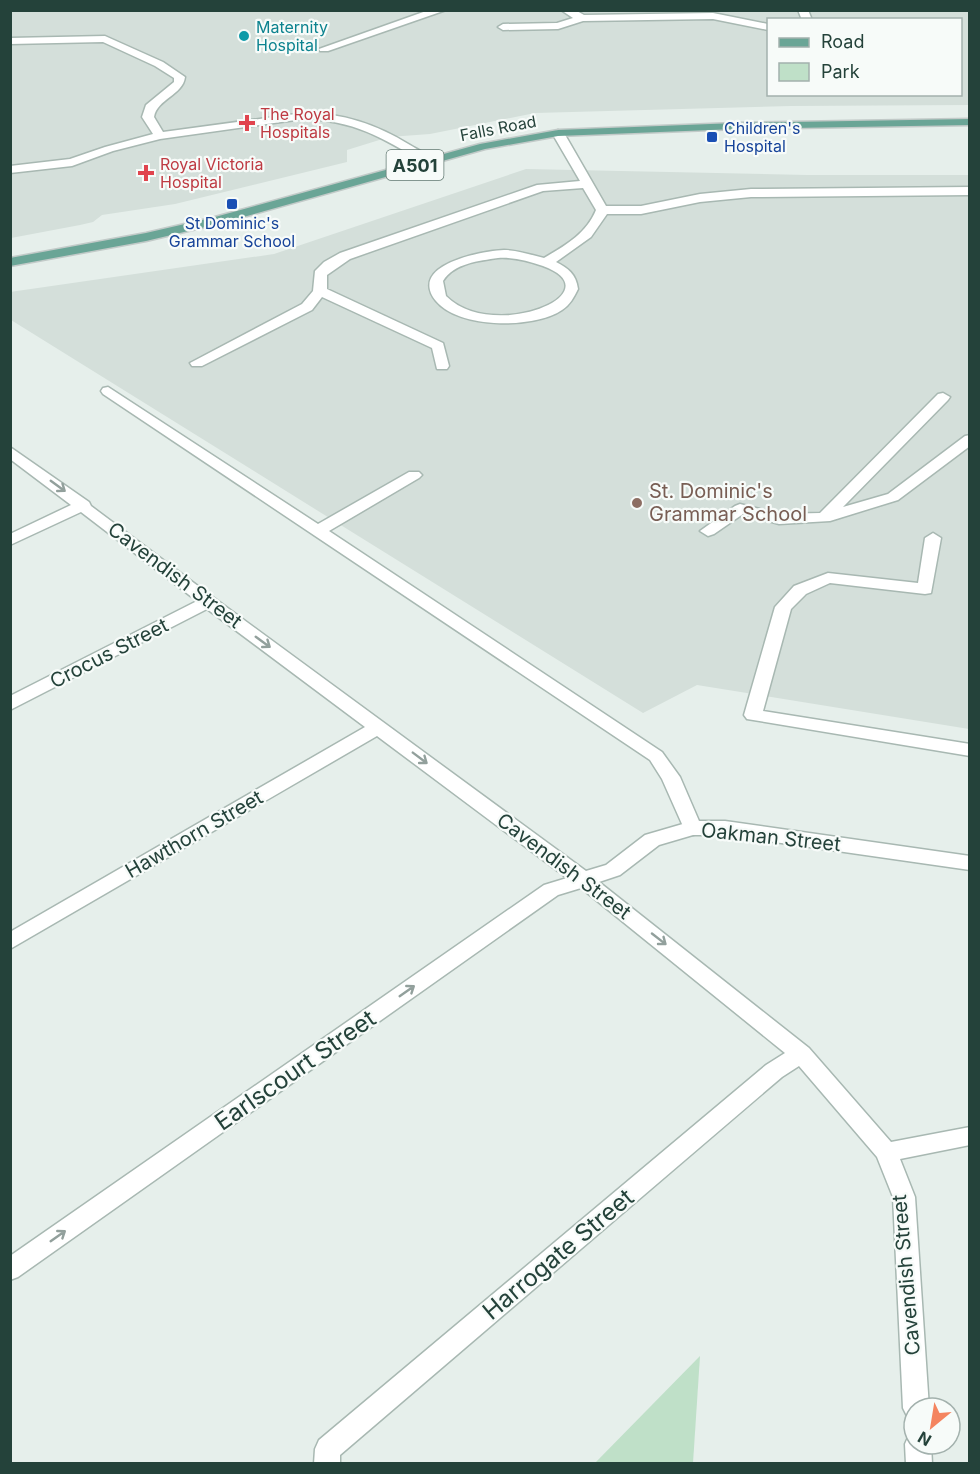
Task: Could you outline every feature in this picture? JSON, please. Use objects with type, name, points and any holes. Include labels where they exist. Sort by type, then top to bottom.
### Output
[{"type":"main road","name":"Falls Road","points":[[10,262],[177,230],[484,146],[558,133],[725,126],[969,122]]},
{"type":"street","points":[[324,49],[441,10]]},
{"type":"street","points":[[566,10],[582,18]]},
{"type":"street","points":[[503,27],[558,26],[582,18],[729,14],[767,27]]},
{"type":"street","points":[[10,41],[105,39],[159,64],[180,77],[179,83],[150,107],[148,117],[160,136]]},
{"type":"street","points":[[10,170],[72,162],[109,149],[160,136],[303,116],[326,115],[361,124],[389,137],[428,162]]},
{"type":"street","points":[[548,262],[561,270],[569,279],[571,290],[566,300],[554,309],[536,315],[516,319],[494,319],[473,315],[455,309],[442,300],[436,289],[443,273],[464,260],[484,255],[506,254],[528,256],[548,262],[587,237],[597,225],[602,210],[558,133]]},
{"type":"street","points":[[197,363],[307,307],[320,291],[320,274],[345,255],[541,188],[588,183]]},
{"type":"street","points":[[602,210],[641,210],[700,198],[751,193],[969,191]]},
{"type":"street","points":[[320,291],[438,346],[442,366]]},
{"type":"street","points":[[108,391],[656,756],[671,777],[693,828]]},
{"type":"street","points":[[824,518],[943,397]]},
{"type":"street","points":[[708,531],[740,509],[779,519],[824,518],[893,497],[969,440]]},
{"type":"street","name":"Cavendish Street","points":[[10,451],[84,505],[208,602],[584,880],[801,1054],[886,1152],[904,1197],[915,1396]]},
{"type":"street","points":[[317,531],[414,475]]},
{"type":"street","points":[[10,540],[84,505]]},
{"type":"street","points":[[933,538],[925,589],[828,578],[795,595],[783,607],[753,715],[969,750]]},
{"type":"street","name":"Crocus Street","points":[[10,704],[208,602]]},
{"type":"street","name":"Hawthorn Street","points":[[10,942],[378,727]]},
{"type":"street","name":"Oakman Street","points":[[584,880],[613,870],[652,840],[693,828],[725,828],[969,863]]},
{"type":"street","name":"Earlscourt Street","points":[[10,1270],[551,890],[584,880]]},
{"type":"street","name":"Harrogate Street","points":[[327,1464],[328,1449],[774,1071],[801,1054]]},
{"type":"street","points":[[886,1152],[969,1136]]},
{"type":"shaded area","name":"The Royal Hospitals","points":[[11,11],[969,11],[969,105],[791,106],[535,113],[430,134],[389,137],[347,150],[347,162],[175,204],[102,215],[93,222],[11,238]]},
{"type":"shaded area","name":"St. Dominic's Grammar School","points":[[526,169],[807,175],[969,175],[969,729],[697,685],[643,713],[11,320],[10,292],[274,254]]},
{"type":"green space","points":[[700,1356],[693,1463],[595,1463]]},
{"type":"place","name":"Maternity Hospital","points":[[244,36]]},
{"type":"place","name":"The Royal Hospitals","points":[[247,123]]},
{"type":"place","name":"Children's Hospital","points":[[712,137]]},
{"type":"place","name":"Royal Victoria Hospital","points":[[146,173]]},
{"type":"place","name":"St Dominic's Grammar School","points":[[232,204]]},
{"type":"place","name":"St. Dominic's Grammar School","points":[[637,503]]}]
